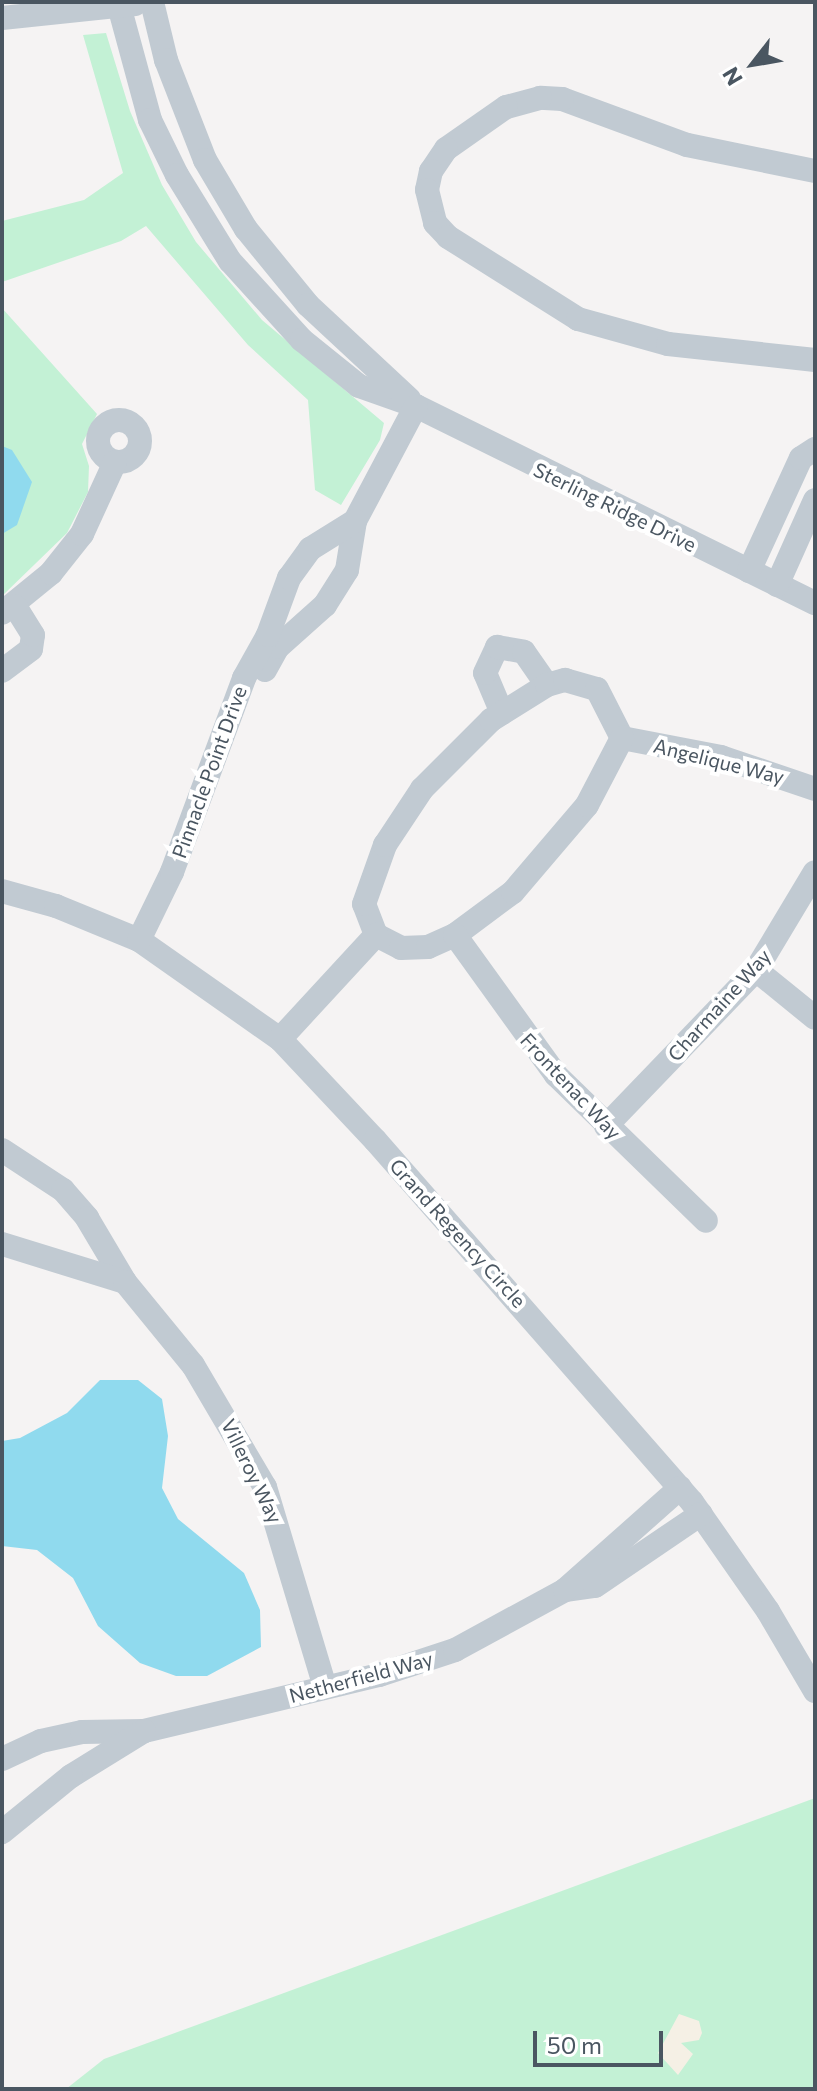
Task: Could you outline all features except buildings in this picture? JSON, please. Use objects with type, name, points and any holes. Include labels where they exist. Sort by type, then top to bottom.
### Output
[{"type":"street","name":"Sterling Ridge Drive","points":[[152,2],[166,60],[205,160],[246,229],[308,305],[416,406]]},
{"type":"street","name":"Sterling Ridge Drive","points":[[127,4],[150,120],[177,175],[230,261],[302,340],[359,386],[416,406],[815,603]]},
{"type":"street","points":[[2,18],[127,4]]},
{"type":"street","points":[[815,171],[687,145],[562,99],[540,98],[506,107],[446,149],[431,171],[427,190],[435,223],[448,237],[578,319],[668,344],[815,360]]},
{"type":"street","points":[[237,706],[278,647],[325,605],[347,570],[355,521],[416,406]]},
{"type":"street","points":[[749,571],[801,458],[815,449]]},
{"type":"street","points":[[2,671],[31,649],[33,635],[9,610],[82,534],[115,462]]},
{"type":"street","points":[[777,585],[815,500]]},
{"type":"street","name":"Pinnacle Point Drive","points":[[139,940],[172,872],[237,706],[244,678],[280,605],[289,578],[310,549],[355,521]]},
{"type":"street","points":[[280,605],[306,619]]},
{"type":"street","points":[[502,713],[485,673],[497,647],[524,652],[547,685]]},
{"type":"street","points":[[565,680],[597,689],[622,738],[587,805],[549,856],[513,892],[455,935],[428,947],[401,948],[376,935],[364,904],[385,845],[422,789],[466,742],[502,713],[547,685],[565,680]]},
{"type":"street","name":"Angelique Way","points":[[622,738],[721,757],[815,789]]},
{"type":"street","name":"Charmaine Way","points":[[606,1126],[756,970],[815,872]]},
{"type":"street","name":"Grand Regency Circle","points":[[2,891],[56,906],[139,940],[280,1039],[386,1152],[680,1488],[768,1611],[815,1691]]},
{"type":"street","points":[[280,1039],[376,935]]},
{"type":"street","name":"Frontenac Way","points":[[455,935],[534,1050],[606,1126],[706,1221]]},
{"type":"street","points":[[756,970],[815,1018]]},
{"type":"street","name":"Villeroy Way","points":[[2,1150],[63,1190],[87,1218],[125,1282],[193,1365],[260,1477],[289,1557],[325,1687]]},
{"type":"street","points":[[2,1244],[125,1282]]},
{"type":"street","name":"Netherfield Way","points":[[2,1759],[41,1741],[82,1732],[144,1731],[325,1687],[455,1650],[565,1590],[680,1488]]},
{"type":"street","name":"Netherfield Way","points":[[565,1590],[595,1586],[701,1514]]},
{"type":"street","name":"Netherfield Way","points":[[2,1832],[71,1776],[144,1731]]},
{"type":"green space","points":[[106,33],[130,111],[162,185],[196,242],[262,320],[384,423],[380,440],[341,505],[315,490],[308,400],[248,345],[146,226],[121,241],[2,282],[2,221],[84,200],[123,173],[83,35]]},
{"type":"green space","points":[[2,308],[97,414],[82,444],[89,466],[88,492],[67,533],[2,596]]},
{"type":"green space","points":[[815,1798],[815,2089],[66,2089],[104,2059]]},
{"type":"sand","points":[[679,2014],[699,2021],[702,2033],[699,2040],[681,2043],[693,2054],[678,2075],[658,2053]]},
{"type":"water","points":[[2,446],[12,450],[32,482],[17,525],[2,534]]},
{"type":"water","points":[[100,1380],[138,1380],[162,1399],[168,1436],[162,1488],[178,1519],[244,1573],[260,1610],[261,1647],[207,1676],[176,1676],[140,1663],[98,1626],[73,1578],[37,1550],[2,1546],[2,1441],[20,1438],[67,1413]]}]
